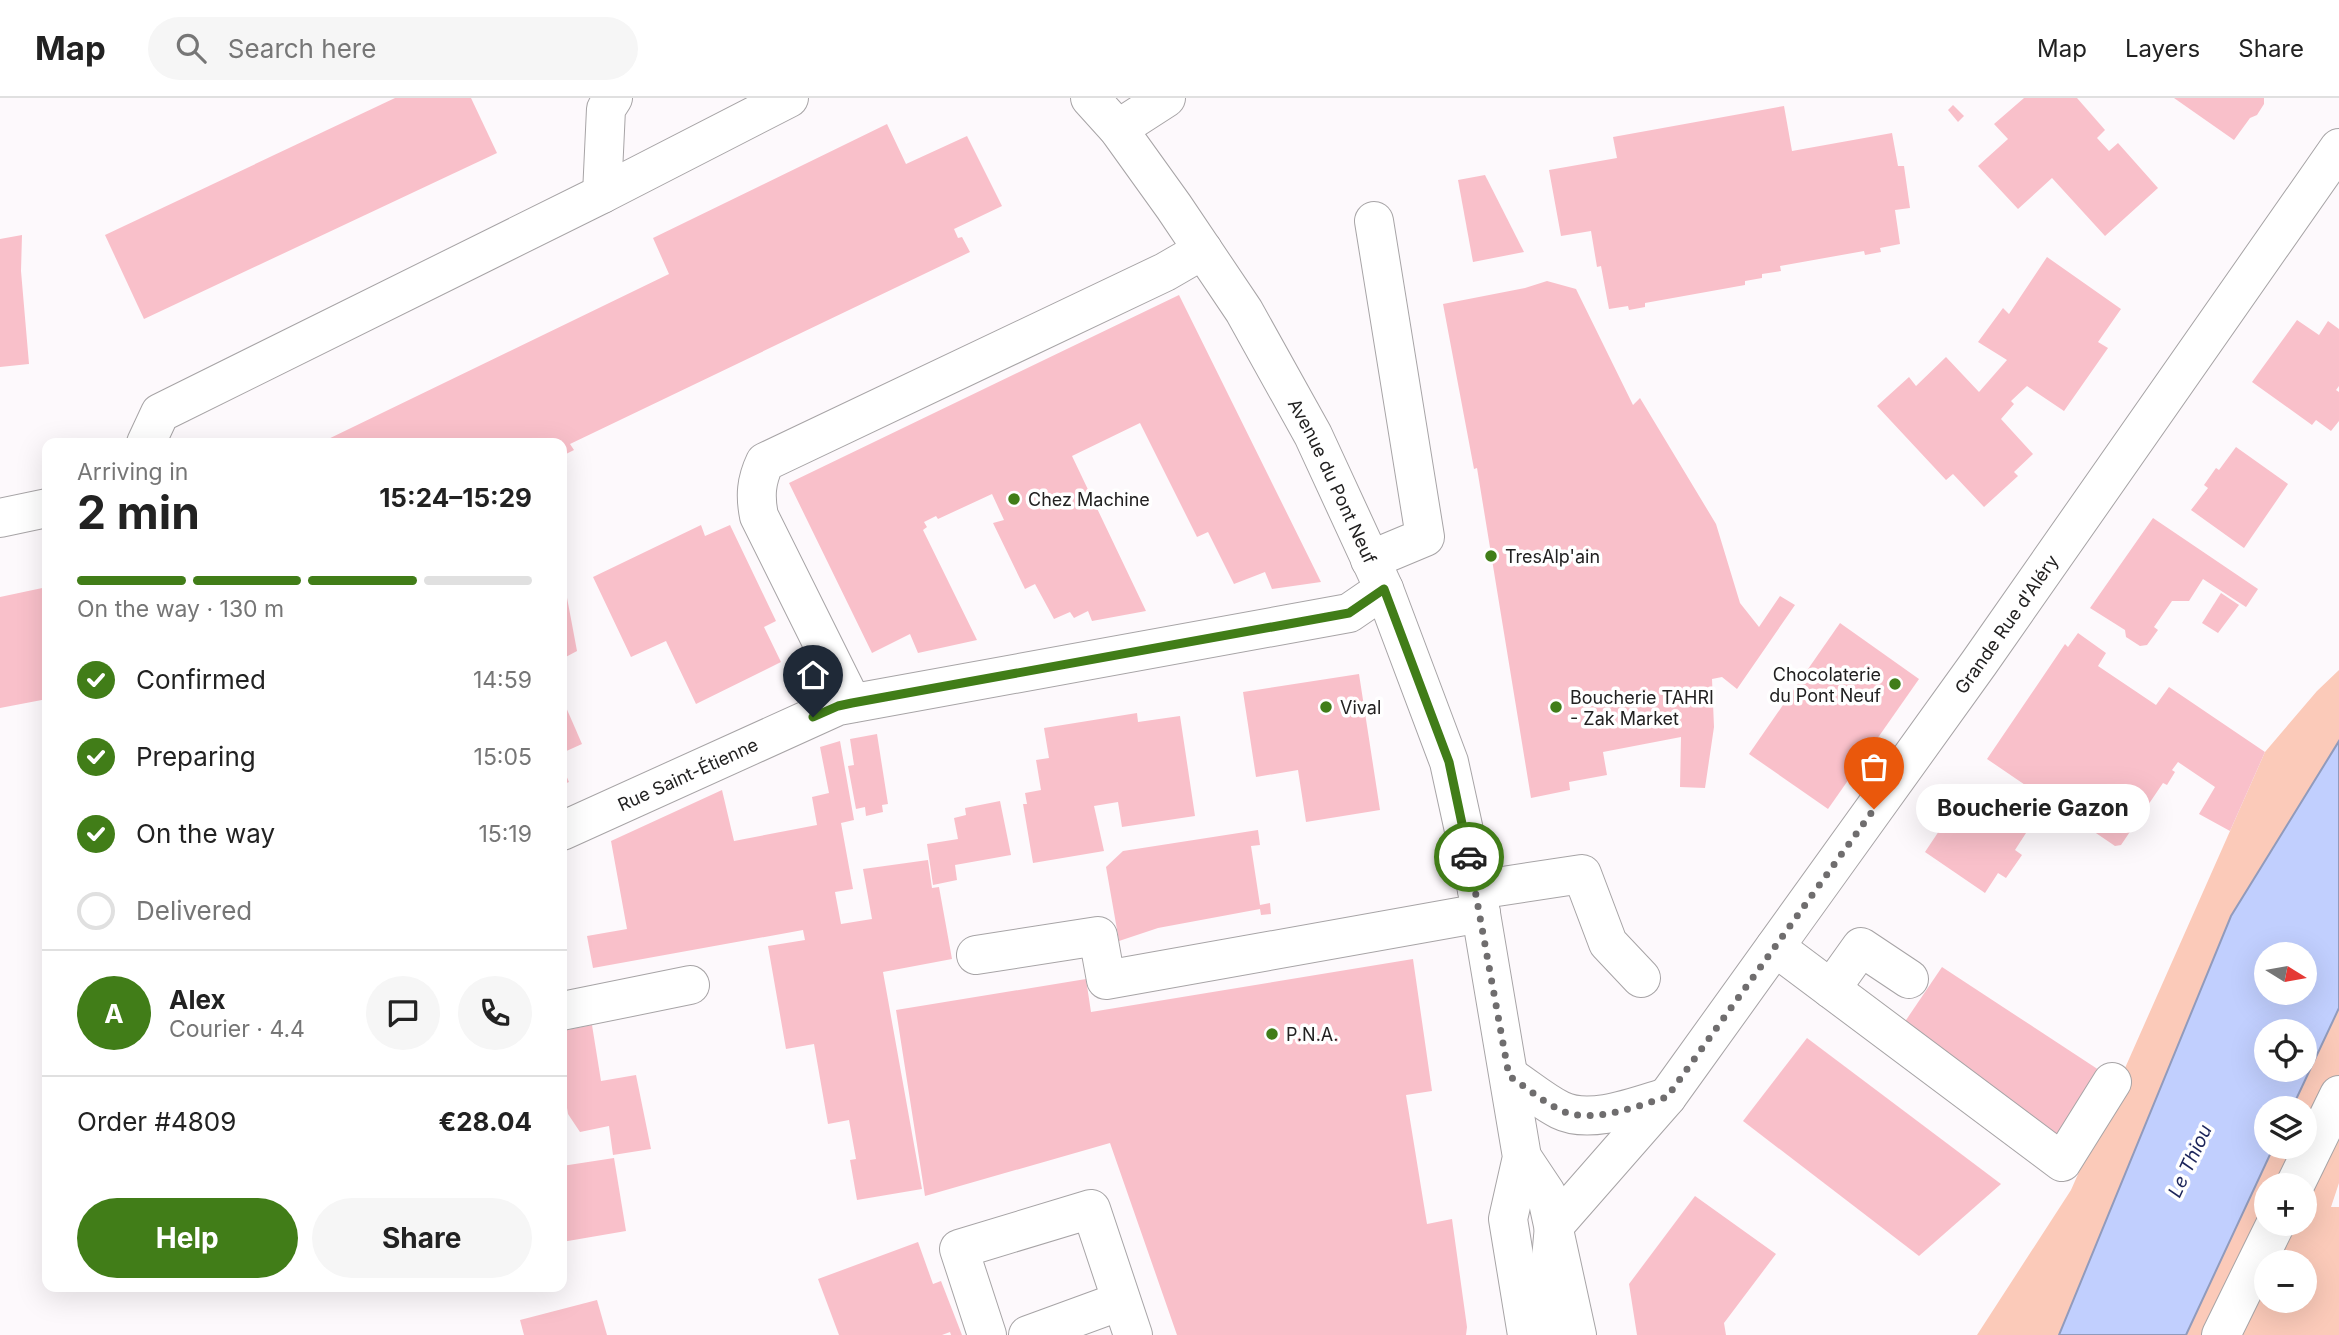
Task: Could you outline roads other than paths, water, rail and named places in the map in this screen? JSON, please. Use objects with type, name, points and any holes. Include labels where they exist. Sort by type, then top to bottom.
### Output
[{"type":"street","points":[[602,194],[606,109],[613,98]]},
{"type":"street","points":[[148,438],[160,413],[602,194],[789,98]]},
{"type":"street","name":"Avenue du Pont Neuf","points":[[1090,98],[1118,129],[1244,311],[1313,435],[1377,575],[1449,762],[1479,902],[1522,1157],[1508,1219],[1527,1335]]},
{"type":"street","points":[[1118,129],[1166,98]]},
{"type":"street","name":"Grande Rue d'Aléry","points":[[1554,1226],[1667,1097],[1979,663],[2339,148]]},
{"type":"street","name":"Rue Saint-Étienne","points":[[567,829],[838,706],[1349,613],[1377,575],[1425,537],[1374,221]]},
{"type":"street","points":[[852,703],[759,516],[755,497],[758,478],[765,462],[1165,272],[1203,250]]},
{"type":"street","points":[[0,517],[42,509]]},
{"type":"street","points":[[976,955],[1098,936],[1106,980],[1479,902],[1581,874],[1608,943],[1641,978]]},
{"type":"street","points":[[1775,947],[2062,1162],[2112,1082]]},
{"type":"street","points":[[1831,989],[1861,947],[1909,979]]},
{"type":"street","points":[[567,1011],[690,985]]},
{"type":"street","points":[[1509,1076],[1562,1111],[1589,1115],[1611,1114],[1667,1097]]},
{"type":"street","points":[[2301,1173],[2339,1095]]},
{"type":"street","name":"Avenue du Pont Neuf","points":[[1522,1157],[1546,1193],[1577,1335]]},
{"type":"street","points":[[987,1335],[959,1249],[1091,1209],[1127,1318],[1028,1335]]},
{"type":"street","name":"Avenue du Pont Neuf","points":[[1544,1335],[1554,1226]]},
{"type":"street","points":[[2221,1335],[2270,1236]]},
{"type":"water","name":"Le Thiou","points":[[2339,741],[2339,1008],[2317,1055],[2317,1019],[2254,1019],[2254,1082],[2304,1082],[2298,1096],[2254,1096],[2254,1159],[2268,1159],[2261,1173],[2254,1173],[2254,1189],[2186,1335],[2059,1335],[2231,916]]},
{"type":"place","name":"Chez Machine","points":[[1014,499]]},
{"type":"place","name":"TresAlp'ain","points":[[1491,556]]},
{"type":"place","name":"Chocolaterie du Pont Neuf","points":[[1895,684]]},
{"type":"place","name":"Vival","points":[[1326,707]]},
{"type":"place","name":"Boucherie TAHRI - Zak Market","points":[[1556,707]]},
{"type":"place","name":"Boucherie Gazon","points":[[1874,809]]},
{"type":"place","name":"P.N.A.","points":[[1272,1034]]}]
